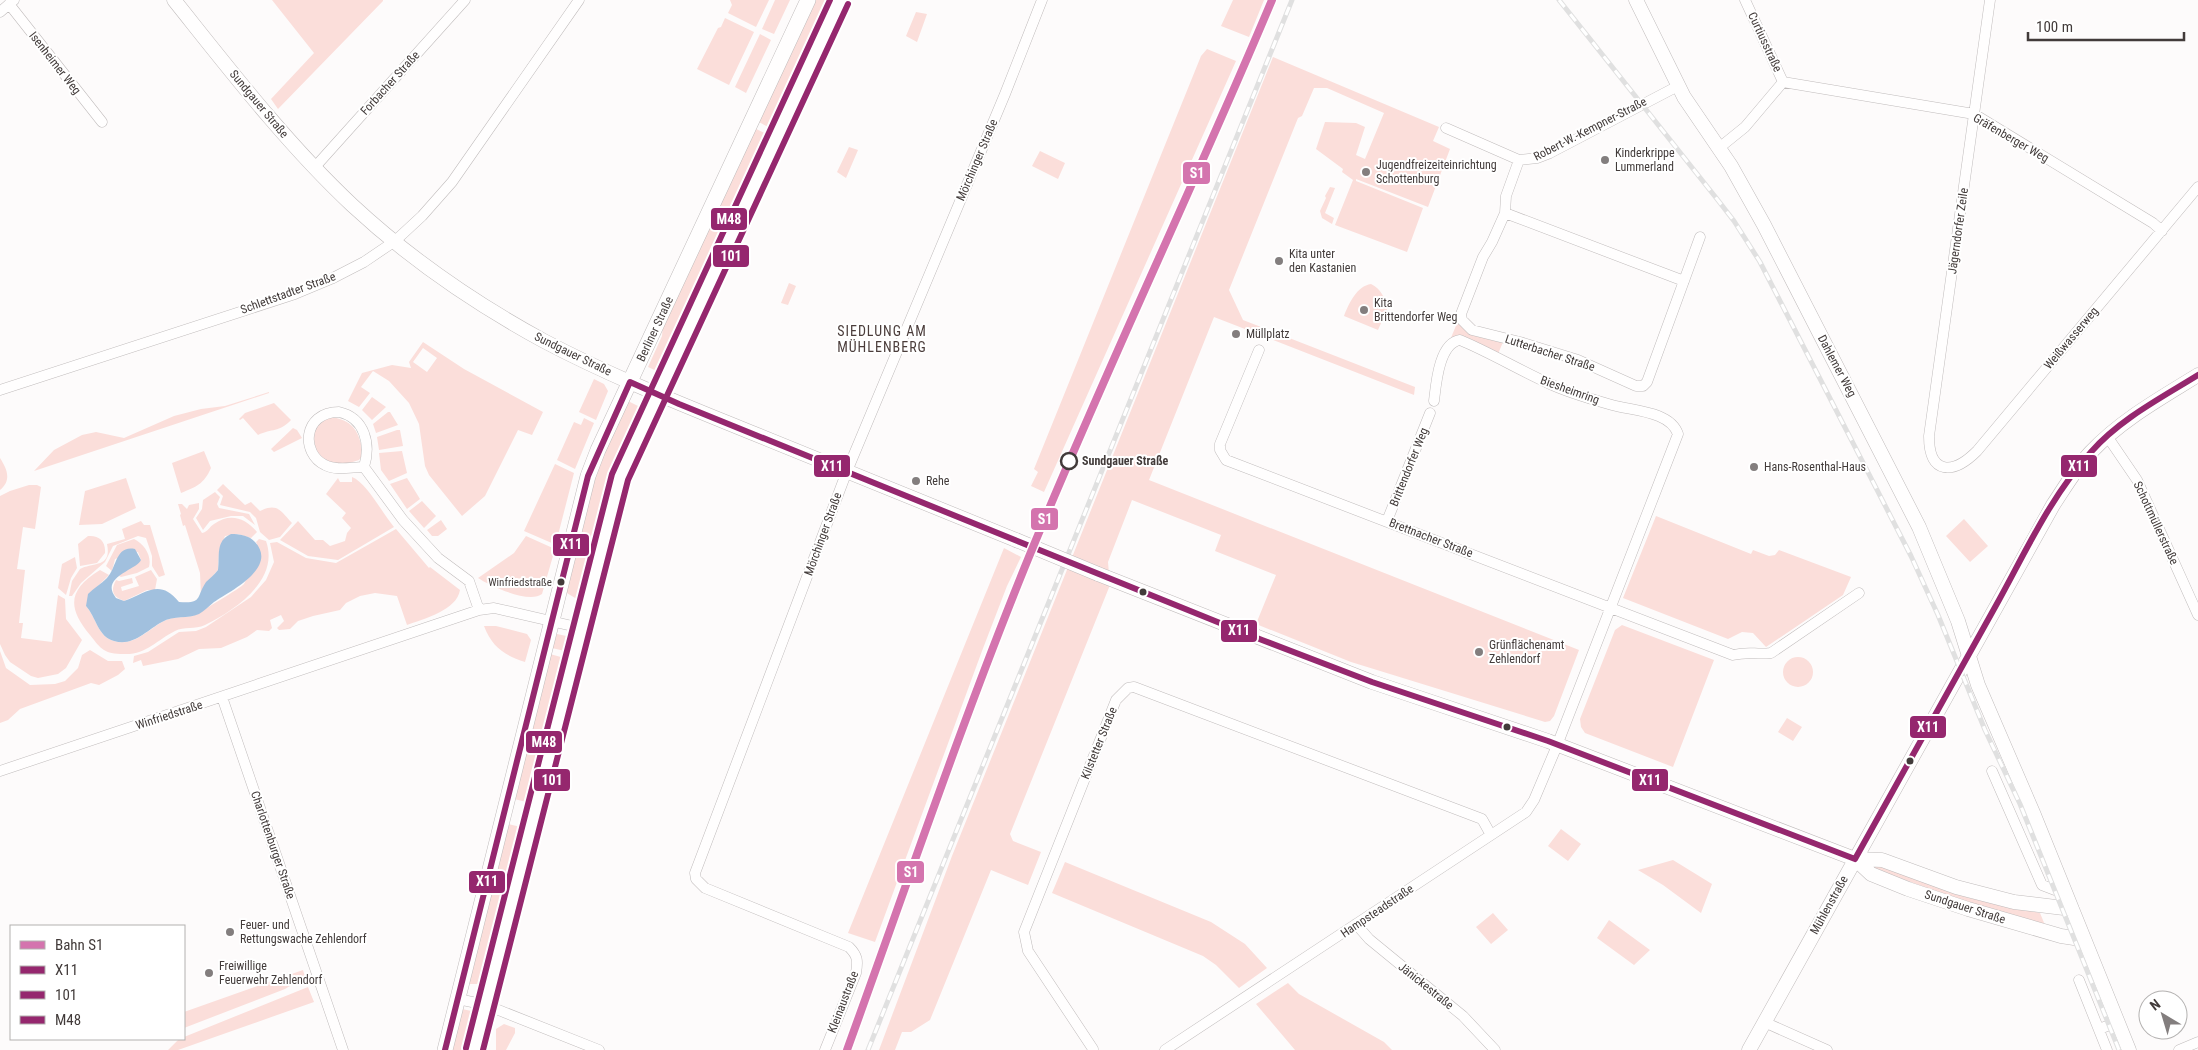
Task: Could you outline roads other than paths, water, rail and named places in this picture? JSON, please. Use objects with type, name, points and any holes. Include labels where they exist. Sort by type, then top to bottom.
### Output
[{"type":"main road","name":"Berliner Straße","points":[[444,1050],[588,476],[808,0]]},
{"type":"main road","points":[[474,1050],[620,477],[656,394],[840,0]]},
{"type":"street","name":"Sundgauer Straße","points":[[174,0],[266,113],[351,205],[394,241],[452,284],[544,341],[656,394],[1098,574],[1372,682],[1557,744],[1855,859],[1882,860],[1947,884],[2000,898],[2036,906],[2072,909]]},
{"type":"street","name":"Forbacher Straße","points":[[315,167],[465,0]]},
{"type":"street","name":"Schlettstadter Straße","points":[[0,390],[295,294],[331,279],[364,262],[394,241],[422,216],[452,182],[579,0]]},
{"type":"street","name":"Mörchinger Straße","points":[[856,954],[849,947],[705,888],[700,885],[695,876],[847,471],[1005,94],[1042,0]]},
{"type":"street","name":"Dahlemer Weg","points":[[1636,0],[1690,108],[1719,148],[1764,225],[1914,518],[1958,621],[1978,684],[2034,814],[2129,1050]]},
{"type":"street","name":"Curtiusstraße","points":[[1719,148],[1746,127],[1783,82],[1745,0]]},
{"type":"street","name":"Jägerndorfer Zeile","points":[[1934,461],[1929,451],[1929,436],[1990,0]]},
{"type":"street","points":[[0,12],[12,2]]},
{"type":"street","name":"Isenheimer Weg","points":[[12,2],[102,122]]},
{"type":"street","name":"Gräfenberger Weg","points":[[1783,82],[1974,114],[2153,223],[2162,231]]},
{"type":"street","name":"Robert-W.-Kempner-Straße","points":[[1446,128],[1520,160],[1537,158],[1678,86]]},
{"type":"street","name":"Lutterbacher Straße","points":[[1520,160],[1506,196],[1505,213],[1492,242],[1482,257],[1461,314],[1462,320],[1472,330],[1520,342],[1578,360],[1636,386],[1643,386],[1647,382],[1700,238]]},
{"type":"street","name":"Weißwasserweg","points":[[1934,461],[1944,467],[1958,465],[1965,462],[1977,451],[2198,187]]},
{"type":"street","points":[[1505,213],[1684,281]]},
{"type":"street","name":"Biesheimring","points":[[1434,401],[1438,372],[1448,347],[1454,341],[1460,340],[1564,390],[1613,405],[1655,414],[1668,420],[1676,428],[1678,434],[1651,501]]},
{"type":"street","name":"Brettnacher Straße","points":[[1259,350],[1220,444],[1220,450],[1226,460],[1733,655],[1747,651],[1760,655],[1771,653],[1860,593]]},
{"type":"street","name":"Mühlenstraße","points":[[1749,1050],[2052,505],[2079,467],[2107,436],[2138,413],[2198,375]]},
{"type":"street","points":[[364,467],[368,445],[364,432],[356,421],[339,412],[328,412],[315,419],[312,424],[310,438],[311,447],[317,459],[330,467],[364,467],[376,480],[386,500],[438,558],[469,581],[479,610]]},
{"type":"street","name":"Brittendorfer Weg","points":[[1387,521],[1430,413]]},
{"type":"street","name":"Schottmüllerstraße","points":[[2107,436],[2137,480],[2198,615]]},
{"type":"street","name":"Hampsteadstraße","points":[[1165,1050],[1526,812],[1534,800],[1557,744],[1651,501]]},
{"type":"street","name":"Winfriedstraße","points":[[0,771],[479,610],[494,608],[581,628]]},
{"type":"street","name":"Kilstetter Straße","points":[[1093,1049],[1028,951],[1024,932],[1116,700],[1128,688],[1134,687],[1482,819],[1491,835]]},
{"type":"street","name":"Charlottenburger Straße","points":[[222,697],[343,1050]]},
{"type":"street","points":[[1992,771],[2042,885],[2055,890],[2063,888]]},
{"type":"street","name":"Sundgauer Straße","points":[[1855,859],[1871,874],[1942,900],[2061,936],[2083,937]]},
{"type":"street","name":"Jänickestraße","points":[[1356,924],[1369,939],[1463,1016],[1495,1050]]},
{"type":"street","name":"Kleinaustraße","points":[[825,1050],[856,973],[858,962],[856,954]]},
{"type":"street","points":[[2078,980],[2107,1050]]},
{"type":"street","points":[[458,999],[486,1005],[599,1050]]},
{"type":"street","points":[[1764,1022],[1827,1050]]},
{"type":"street","points":[[2099,1028],[2118,1022]]},
{"type":"street","points":[[2178,1050],[2198,1042]]},
{"type":"water","points":[[231,534],[247,536],[255,542],[261,552],[261,561],[249,578],[199,614],[167,620],[134,640],[127,642],[114,641],[104,635],[86,606],[88,594],[107,578],[117,558],[124,550],[135,549],[141,560],[115,579],[112,591],[116,598],[124,601],[146,591],[159,589],[172,595],[179,602],[192,602],[198,598],[206,582],[218,570],[220,545]]},
{"type":"railway","points":[[868,1050],[1292,0]]},
{"type":"railway","points":[[1559,0],[1734,221],[1760,262],[1911,556],[1938,615],[1985,730],[2020,804],[2119,1050]]},
{"type":"rail line","name":"S1","points":[[847,1050],[1000,628],[1084,426],[1272,0]]},
{"type":"place","name":"Kinderkrippe Lummerland","points":[[1605,160]]},
{"type":"place","name":"Jugendfreizeiteinrichtung Schottenburg","points":[[1366,172]]},
{"type":"place","name":"Kita unter den Kastanien","points":[[1279,261]]},
{"type":"place","name":"Kita Brittendorfer Weg","points":[[1364,310]]},
{"type":"place","name":"Müllplatz","points":[[1236,334]]},
{"type":"place","name":"Sundgauer Straße","points":[[1069,461]]},
{"type":"place","name":"Hans-Rosenthal-Haus","points":[[1754,467]]},
{"type":"place","name":"Rehe","points":[[916,481]]},
{"type":"place","name":"Winfriedstraße","points":[[561,582]]},
{"type":"place","name":"Grünflächenamt Zehlendorf","points":[[1479,652]]},
{"type":"place","name":"Feuer- und Rettungswache Zehlendorf","points":[[230,932]]},
{"type":"place","name":"Freiwillige Feuerwehr Zehlendorf","points":[[209,973]]},
{"type":"district","name":"SIEDLUNG AM MÜHLENBERG","points":[[882,340]]}]
